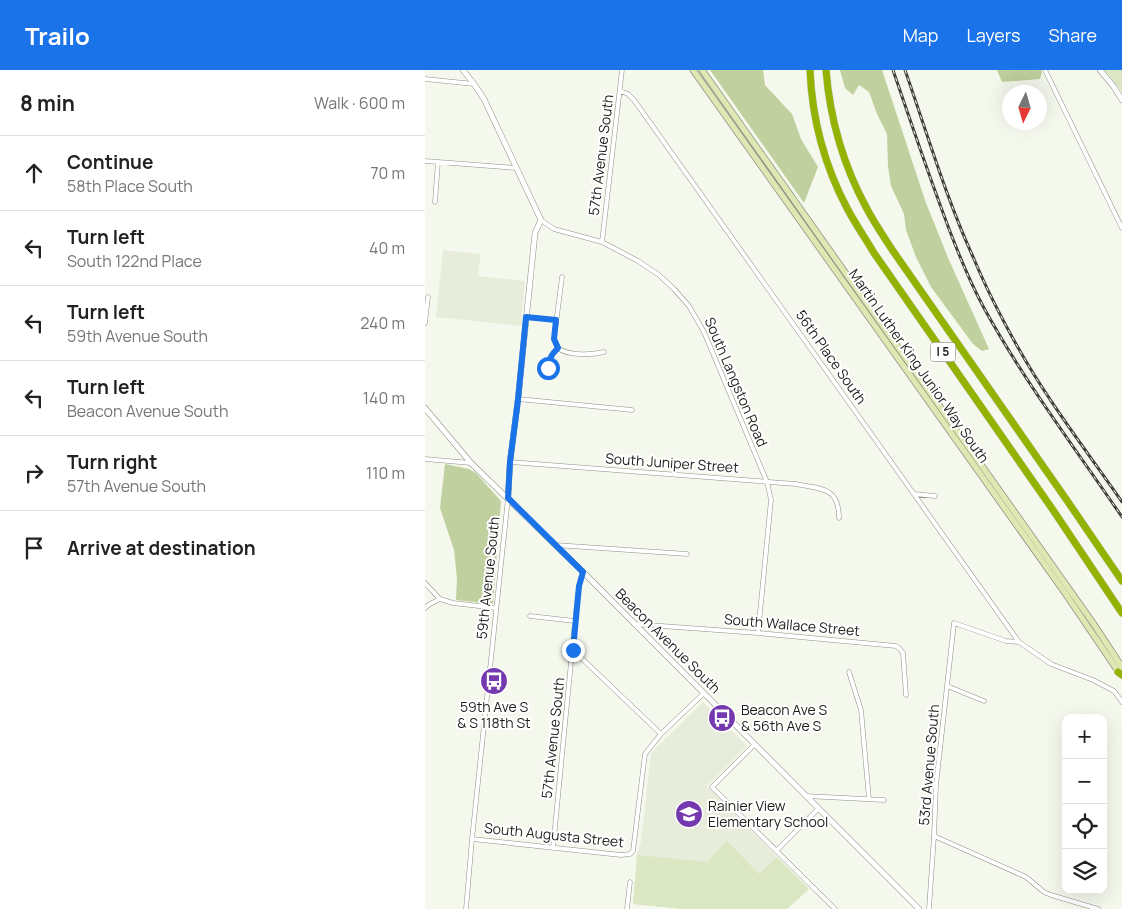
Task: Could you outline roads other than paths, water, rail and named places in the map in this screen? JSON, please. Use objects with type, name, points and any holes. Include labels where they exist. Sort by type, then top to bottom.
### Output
[{"type":"highway","name":"I 5","points":[[810,70],[813,111],[822,145],[827,162],[849,212],[874,253],[1053,510],[1122,613]]},
{"type":"highway","name":"I 5","points":[[826,70],[833,120],[843,156],[868,211],[893,252],[1067,499],[1122,581]]},
{"type":"main road","name":"Martin Luther King Junior Way South","points":[[693,70],[1121,673]]},
{"type":"main road","name":"Martin Luther King Junior Way South","points":[[702,70],[1093,623],[1121,673]]},
{"type":"street","points":[[463,70],[484,99],[541,220]]},
{"type":"street","name":"57th Avenue South","points":[[602,242],[622,70]]},
{"type":"street","points":[[1045,70],[1122,228]]},
{"type":"street","points":[[1100,70],[1122,100]]},
{"type":"street","points":[[425,79],[474,84]]},
{"type":"street","name":"56th Place South","points":[[620,91],[628,94],[634,100],[1019,642]]},
{"type":"street","points":[[425,161],[516,168]]},
{"type":"street","points":[[435,202],[438,162]]},
{"type":"street","name":"South Langston Road","points":[[541,220],[555,229],[602,242],[638,261],[659,275],[689,306],[704,332],[767,482],[771,500],[758,633]]},
{"type":"street","name":"59th Avenue South","points":[[466,909],[508,498],[510,462],[535,233],[541,220]]},
{"type":"street","points":[[562,277],[554,339],[558,348],[565,352],[575,353],[594,354],[604,352]]},
{"type":"street","points":[[425,323],[428,297]]},
{"type":"street","points":[[526,317],[556,320]]},
{"type":"street","points":[[548,368],[551,355],[558,348]]},
{"type":"street","points":[[518,400],[631,410]]},
{"type":"street","name":"Beacon Avenue South","points":[[425,408],[471,462],[919,909]]},
{"type":"street","points":[[425,459],[471,462]]},
{"type":"street","name":"South Juniper Street","points":[[510,462],[796,484],[827,491],[832,494],[839,507],[839,518]]},
{"type":"street","points":[[914,494],[935,496]]},
{"type":"street","points":[[555,545],[687,554]]},
{"type":"street","name":"57th Avenue South","points":[[553,848],[575,621],[579,586],[583,572]]},
{"type":"street","points":[[425,583],[440,599],[453,603],[496,608]]},
{"type":"street","points":[[425,608],[440,599]]},
{"type":"street","points":[[530,616],[575,621]]},
{"type":"street","name":"53rd Avenue South","points":[[929,909],[936,784],[954,623],[1006,641],[1019,642]]},
{"type":"street","name":"South Wallace Street","points":[[634,624],[758,633],[898,647],[903,653],[906,695]]},
{"type":"street","points":[[1019,642],[1051,664],[1093,680],[1114,691],[1122,702]]},
{"type":"street","points":[[573,650],[661,734],[704,693]]},
{"type":"street","points":[[849,672],[861,710],[869,799]]},
{"type":"street","points":[[947,686],[985,701]]},
{"type":"street","name":"South Augusta Street","points":[[472,839],[621,855],[630,854],[633,850],[645,754],[661,734]]},
{"type":"street","points":[[755,744],[712,787],[835,909]]},
{"type":"street","points":[[806,796],[884,800]]},
{"type":"street","points":[[777,850],[819,809]]},
{"type":"street","points":[[934,836],[1026,877],[1051,896],[1098,909]]},
{"type":"street","points":[[627,909],[630,882]]},
{"type":"street","points":[[1072,909],[1073,902]]},
{"type":"railway","points":[[893,70],[961,260],[978,296],[1016,362],[1122,517]]},
{"type":"railway","points":[[905,70],[955,213],[994,302],[1028,365],[1122,502]]},
{"type":"place","name":"59th Ave S & S 118th St","points":[[494,681]]},
{"type":"place","name":"Beacon Ave S & 56th Ave S","points":[[722,718]]},
{"type":"place","name":"Rainier View Elementary School","points":[[689,814]]}]
